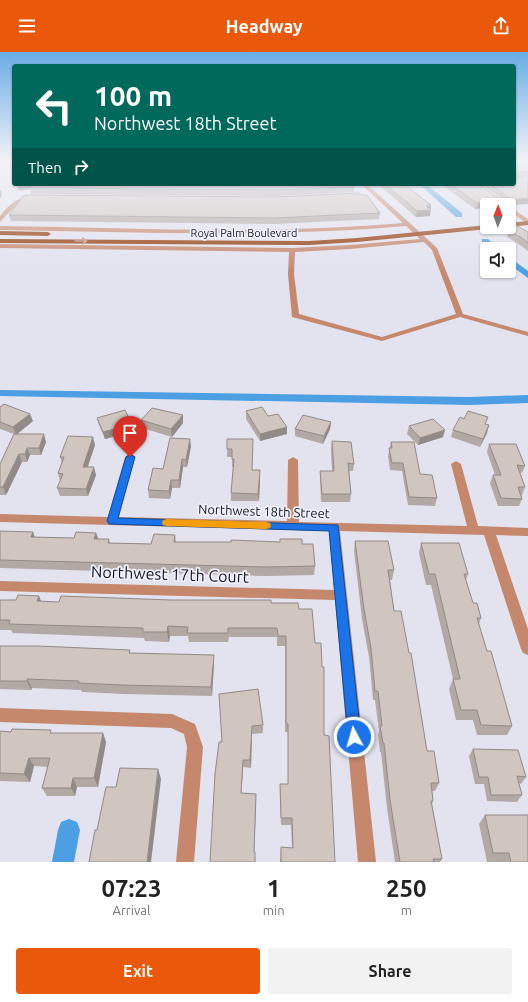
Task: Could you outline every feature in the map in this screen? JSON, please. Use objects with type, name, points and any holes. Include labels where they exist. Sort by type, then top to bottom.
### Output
[{"type":"main road","points":[[516,220],[527,220]]},
{"type":"main road","points":[[516,223],[527,220]]},
{"type":"main road","name":"Royal Palm Boulevard","points":[[0,241],[267,244],[350,240],[480,223]]},
{"type":"main road","name":"Royal Palm Boulevard","points":[[0,233],[266,238],[415,232],[480,228]]},
{"type":"street","points":[[0,220],[16,201],[27,198]]},
{"type":"street","points":[[379,198],[435,249],[460,315]]},
{"type":"street","points":[[516,210],[522,211]]},
{"type":"street","points":[[516,213],[527,220]]},
{"type":"street","points":[[0,228],[262,232],[353,229],[407,224]]},
{"type":"street","points":[[0,246],[292,250],[350,247],[425,240]]},
{"type":"street","points":[[292,250],[291,274],[294,315],[382,339],[460,315],[528,334]]},
{"type":"street","points":[[112,521],[130,457]]},
{"type":"street","points":[[293,460],[293,526]]},
{"type":"street","points":[[456,464],[474,531]]},
{"type":"street","name":"Northwest 18th Street","points":[[0,518],[528,532]]},
{"type":"street","points":[[334,528],[367,862]]},
{"type":"street","points":[[489,532],[528,649]]},
{"type":"street","name":"Northwest 17th Court","points":[[0,586],[340,596]]},
{"type":"street","points":[[0,715],[172,722],[190,729],[195,747],[185,862]]},
{"type":"building","points":[[22,198],[369,198],[380,213],[275,218],[9,215]]},
{"type":"building","points":[[401,198],[422,198],[431,205],[426,206],[431,210],[417,211]]},
{"type":"building","points":[[470,198],[498,198],[480,198],[480,203],[477,203]]},
{"type":"building","points":[[509,198],[528,198],[516,200],[516,198]]},
{"type":"building","points":[[516,225],[528,232],[528,243],[515,234],[516,234]]},
{"type":"building","points":[[4,404],[30,414],[13,427],[0,422],[0,407]]},
{"type":"building","points":[[262,407],[268,416],[278,414],[287,427],[260,434],[246,411]]},
{"type":"building","points":[[152,408],[183,415],[171,429],[141,420]]},
{"type":"building","points":[[125,410],[132,424],[103,432],[97,418]]},
{"type":"building","points":[[468,411],[488,417],[485,424],[489,425],[483,439],[453,430],[460,417],[464,419]]},
{"type":"building","points":[[303,415],[331,422],[324,436],[295,429]]},
{"type":"building","points":[[433,419],[445,430],[420,438],[409,426]]},
{"type":"building","points":[[14,434],[44,434],[39,448],[27,448],[25,454],[19,454],[3,487],[0,487],[0,464]]},
{"type":"building","points":[[68,436],[93,437],[83,467],[94,467],[86,489],[57,488],[63,474],[58,473],[64,457],[60,457]]},
{"type":"building","points":[[170,438],[190,439],[186,460],[182,459],[179,480],[171,480],[169,491],[148,490],[153,468],[163,469]]},
{"type":"building","points":[[227,439],[253,439],[252,470],[260,470],[258,494],[231,493],[234,459],[232,459],[232,449],[227,449]]},
{"type":"building","points":[[332,441],[351,442],[354,464],[348,463],[351,494],[322,494],[320,471],[334,471]]},
{"type":"building","points":[[391,442],[414,442],[420,474],[432,475],[437,498],[409,497],[403,463],[392,463],[389,448],[392,448]]},
{"type":"building","points":[[489,444],[516,444],[525,466],[517,465],[525,487],[518,487],[522,499],[501,498],[493,475],[501,475]]},
{"type":"building","points":[[0,531],[33,532],[31,537],[74,538],[76,532],[96,533],[94,539],[109,539],[108,543],[151,544],[154,534],[175,535],[174,542],[231,542],[231,540],[280,542],[280,539],[302,539],[302,544],[313,544],[315,566],[266,567],[0,560]]},
{"type":"building","points":[[355,541],[388,541],[394,570],[388,570],[394,611],[401,611],[409,653],[411,653],[427,751],[434,751],[439,783],[431,783],[433,801],[431,801],[442,859],[433,859],[434,862],[400,862],[390,800],[384,743],[380,726],[382,726],[378,691],[375,691],[371,648]]},
{"type":"building","points":[[421,543],[459,543],[468,574],[464,574],[473,603],[477,603],[481,618],[477,618],[487,651],[491,651],[512,726],[481,725],[477,710],[461,710],[453,679],[460,679],[435,574],[429,574]]},
{"type":"building","points":[[18,595],[39,596],[37,601],[59,602],[61,596],[171,600],[271,600],[271,603],[298,603],[299,609],[312,609],[315,643],[321,643],[322,667],[324,667],[324,735],[329,736],[335,862],[281,862],[281,847],[293,848],[292,818],[281,818],[280,784],[288,784],[288,724],[286,723],[286,636],[278,636],[277,628],[228,628],[228,633],[187,633],[188,627],[168,626],[167,632],[143,632],[143,628],[9,624],[10,620],[0,620],[0,600],[16,600]]},
{"type":"building","points":[[0,646],[38,646],[130,650],[129,653],[214,655],[211,687],[122,685],[78,683],[79,681],[27,679],[27,681],[0,681]]},
{"type":"building","points":[[258,689],[263,725],[252,726],[250,760],[243,760],[241,793],[256,794],[255,862],[210,862],[215,774],[219,742],[222,742],[219,694]]},
{"type":"building","points":[[12,729],[51,730],[50,733],[103,733],[94,778],[73,778],[71,788],[42,788],[50,758],[29,758],[24,774],[0,773],[0,731],[11,732]]},
{"type":"building","points":[[473,749],[518,750],[526,777],[517,776],[522,795],[491,795],[488,777],[479,777]]},
{"type":"building","points":[[120,768],[158,769],[147,862],[89,862],[95,830],[97,830],[106,787],[116,787]]},
{"type":"building","points":[[485,815],[528,815],[528,862],[511,862],[509,853],[493,853]]},
{"type":"waterway","points":[[438,198],[459,215]]},
{"type":"waterway","points":[[516,266],[528,275]]},
{"type":"waterway","points":[[0,393],[470,401],[528,399]]},
{"type":"waterway","points":[[63,862],[69,830]]},
{"type":"slow traffic","points":[[167,523],[266,525]]},
{"type":"route","points":[[130,457],[112,521],[334,528],[354,737]]}]
